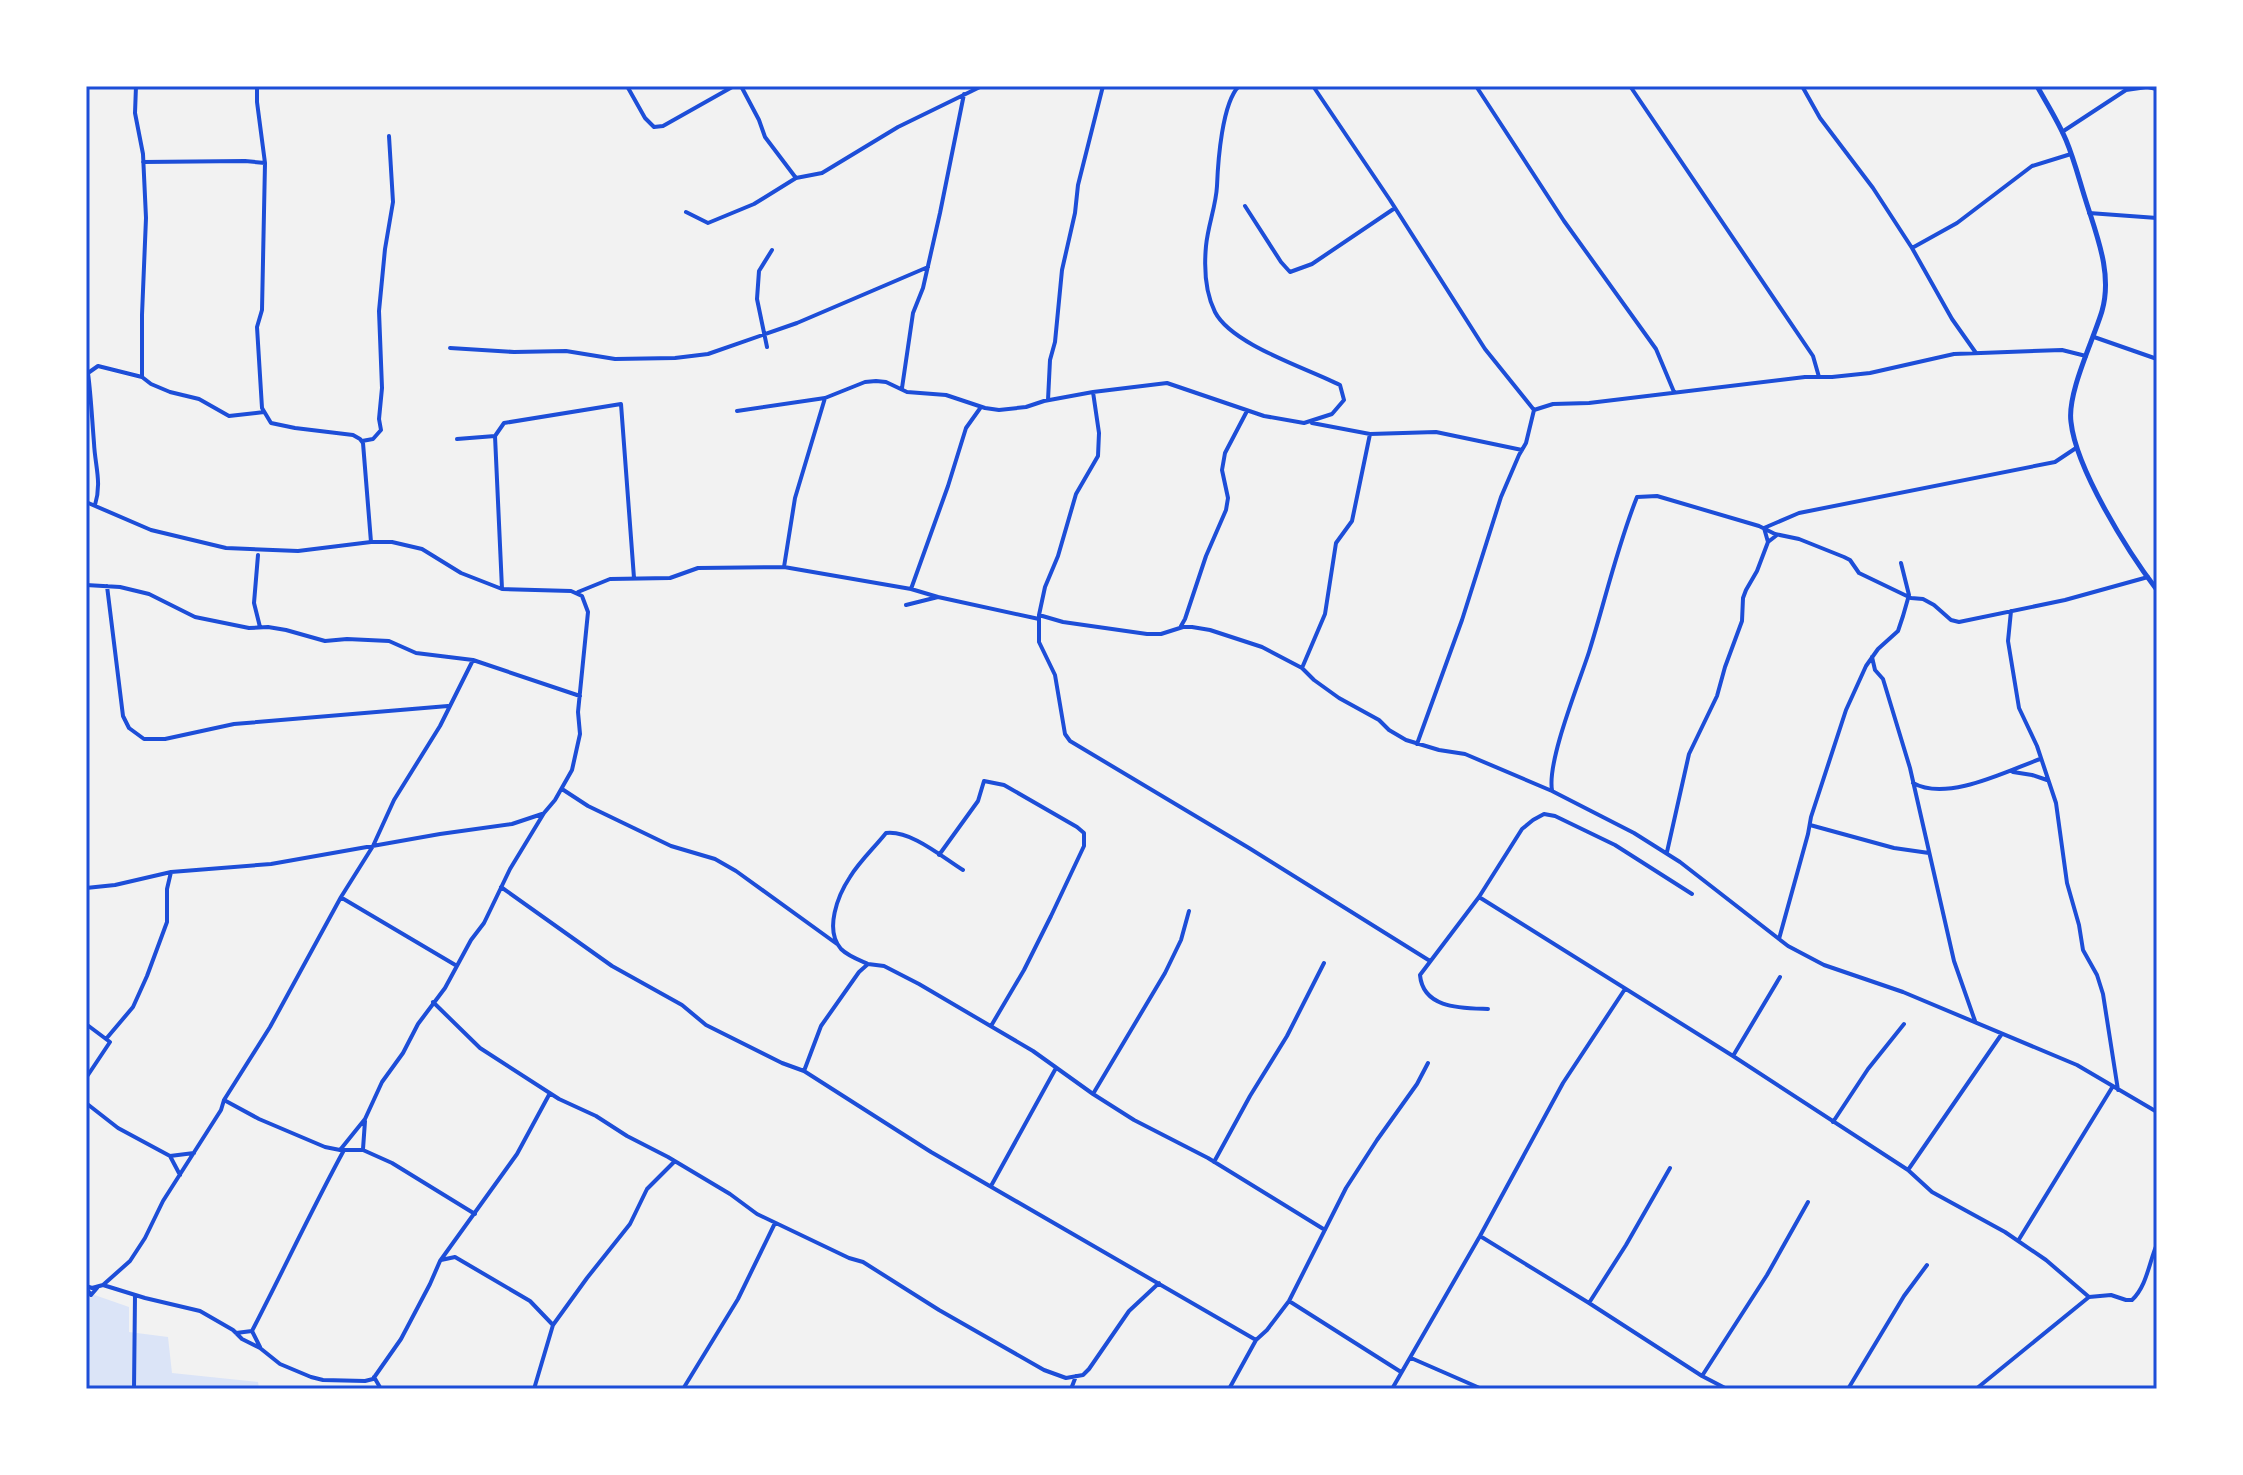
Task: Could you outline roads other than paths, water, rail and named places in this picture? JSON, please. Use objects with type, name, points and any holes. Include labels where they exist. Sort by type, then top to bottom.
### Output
[{"type":"street","points":[[136,86],[135,113],[143,162],[146,218],[142,377]]},
{"type":"street","points":[[257,86],[265,163],[262,310],[257,327],[262,408],[271,423],[353,435],[362,441],[373,439],[381,430],[379,311],[393,202],[389,136]]},
{"type":"street","points":[[627,86],[645,118],[654,127],[663,126],[734,86]]},
{"type":"street","points":[[741,86],[765,137],[796,178]]},
{"type":"street","points":[[686,212],[708,223],[754,204],[796,178],[822,173],[898,127],[982,86]]},
{"type":"street","points":[[1048,400],[1062,270],[1078,185],[1103,86]]},
{"type":"street","points":[[737,411],[825,398],[865,382],[886,382],[907,392],[946,395],[981,407],[1013,409],[1093,392],[1167,383],[1264,416],[1297,423],[1332,414],[1344,400],[1340,385],[1240,337],[1216,313],[1205,278],[1206,243],[1216,199],[1218,162],[1228,103],[1239,86]]},
{"type":"street","points":[[1313,86],[1485,349],[1534,410]]},
{"type":"street","points":[[1476,86],[1564,221],[1656,349],[1675,393]]},
{"type":"street","points":[[1630,86],[1813,356],[1819,377]]},
{"type":"street","points":[[1802,86],[1820,118],[1873,188],[1976,353]]},
{"type":"street","points":[[2037,86],[2071,154],[2099,244],[2106,290],[2103,308],[2071,404],[2076,448],[2109,514],[2157,590]]},
{"type":"street","points":[[2062,132],[2126,88],[2157,89]]},
{"type":"street","points":[[901,389],[913,313],[928,267],[964,94]]},
{"type":"street","points":[[1912,248],[1957,223],[2032,166],[2071,154]]},
{"type":"street","points":[[143,162],[265,163]]},
{"type":"street","points":[[1245,206],[1290,272],[1312,264],[1395,208]]},
{"type":"street","points":[[2089,213],[2157,218]]},
{"type":"street","points":[[767,347],[757,299],[759,271],[772,250]]},
{"type":"street","points":[[450,348],[566,351],[615,359],[708,354],[928,267]]},
{"type":"street","points":[[2094,337],[2157,359]]},
{"type":"street","points":[[1534,410],[1553,404],[1589,403],[1805,377],[1870,373],[1939,356],[2062,350],[2087,356]]},
{"type":"street","points":[[95,505],[100,489],[88,373],[98,366],[142,377],[170,392],[199,399],[229,416],[264,412]]},
{"type":"street","points":[[1093,392],[1099,433],[1098,456],[1076,494],[1058,556],[1045,587],[1039,617],[1039,642],[1055,675],[1065,734],[1070,741],[1430,961]]},
{"type":"street","points":[[784,567],[795,498],[825,398]]},
{"type":"street","points":[[502,589],[495,436],[504,423],[621,404],[634,578]]},
{"type":"street","points":[[911,589],[966,428],[981,407]]},
{"type":"street","points":[[1179,628],[1226,510],[1228,498],[1222,470],[1225,453],[1248,410]]},
{"type":"street","points":[[1417,744],[1462,620],[1501,497],[1526,443],[1534,410]]},
{"type":"street","points":[[1309,422],[1370,434],[1436,432],[1522,450]]},
{"type":"street","points":[[1302,668],[1325,614],[1336,543],[1352,521],[1370,434]]},
{"type":"street","points":[[457,439],[495,436]]},
{"type":"street","points":[[362,441],[371,542]]},
{"type":"street","points":[[1764,528],[1799,513],[2055,462],[2076,448]]},
{"type":"street","points":[[1552,791],[1550,782],[1554,759],[1637,497],[1657,496],[1764,528],[1777,535],[1799,539],[1850,560],[1859,573],[1934,605],[1951,620],[1959,622],[2065,600],[2148,577]]},
{"type":"street","points":[[86,502],[151,530],[226,548],[298,551],[392,542],[422,549],[461,573],[502,589],[576,592],[610,579],[670,578],[698,568],[784,567],[911,589],[1063,622],[1147,634],[1189,627],[1210,630],[1262,647],[1302,668],[1339,698],[1379,720],[1398,735],[1417,744],[1465,754],[1552,791],[1634,833],[1667,852],[1779,939],[1824,965],[1903,992],[2077,1065],[2157,1112]]},
{"type":"street","points":[[1764,528],[1768,542]]},
{"type":"street","points":[[1667,852],[1689,754],[1717,696],[1742,621],[1743,598],[1768,542],[1777,535]]},
{"type":"street","points":[[258,555],[254,603],[260,627]]},
{"type":"street","points":[[1779,939],[1846,710],[1872,657],[1898,631],[1909,595],[1901,563]]},
{"type":"street","points":[[86,585],[120,587],[149,594],[195,617],[249,628],[286,630],[325,641],[389,641],[416,653],[473,660],[580,696]]},
{"type":"street","points":[[107,586],[123,716],[129,728],[144,739],[165,739],[234,724],[448,706]]},
{"type":"street","points":[[252,1331],[342,1150],[365,1119],[382,1082],[403,1053],[418,1024],[445,988],[544,813],[572,770],[580,734],[578,712],[588,612],[582,596],[576,592]]},
{"type":"street","points":[[906,605],[938,597]]},
{"type":"street","points":[[2011,611],[2007,634],[2019,708],[2037,746],[2056,803],[2067,883],[2083,950],[2097,975],[2103,994],[2118,1090]]},
{"type":"street","points":[[1185,619],[1189,627]]},
{"type":"street","points":[[1872,657],[1875,670],[1883,679],[1913,783],[1954,961],[1975,1021]]},
{"type":"street","points":[[86,1287],[91,1295],[130,1261],[145,1238],[163,1201],[221,1110],[373,846],[394,800],[440,726],[473,660]]},
{"type":"street","points":[[1864,671],[1875,670]]},
{"type":"street","points":[[1913,783],[1923,788],[1951,788],[2040,759]]},
{"type":"street","points":[[2010,771],[2047,780]]},
{"type":"street","points":[[939,855],[978,801],[984,781],[1004,785],[1084,833],[1084,846],[1057,904],[991,1026]]},
{"type":"street","points":[[1916,795],[1923,788]]},
{"type":"street","points":[[562,789],[588,806],[671,846],[715,859],[736,871],[847,954],[868,964],[884,966],[919,984],[1033,1051],[1134,1120],[1214,1162],[1325,1230]]},
{"type":"street","points":[[86,888],[115,885],[171,872],[271,864],[512,824],[544,813]]},
{"type":"street","points":[[1488,1009],[1445,1005],[1426,993],[1420,975],[1479,897],[1522,829],[1533,820],[1544,814],[1555,816],[1615,845],[1692,894]]},
{"type":"street","points":[[1810,825],[1894,848],[1929,853]]},
{"type":"street","points":[[837,944],[834,919],[842,893],[850,877],[886,833],[910,836],[963,870]]},
{"type":"street","points":[[106,1039],[133,1007],[147,976],[167,922],[167,889],[171,872]]},
{"type":"street","points":[[501,887],[612,966],[682,1005],[706,1025],[804,1071],[931,1152],[1256,1340]]},
{"type":"street","points":[[341,897],[457,966]]},
{"type":"street","points":[[1479,897],[1733,1056],[1908,1170],[1932,1192],[2018,1241],[2046,1260],[2089,1297]]},
{"type":"street","points":[[1093,1094],[1165,973],[1181,940],[1189,911]]},
{"type":"street","points":[[1214,1162],[1287,1036],[1324,963]]},
{"type":"street","points":[[804,1071],[821,1026],[868,964]]},
{"type":"street","points":[[1733,1056],[1780,977]]},
{"type":"street","points":[[1392,1389],[1563,1083],[1625,989]]},
{"type":"street","points":[[433,1002],[480,1048],[559,1099],[596,1116],[675,1161],[757,1214],[863,1262],[1044,1370],[1066,1378],[1083,1375],[1129,1311],[1159,1283]]},
{"type":"street","points":[[86,1024],[110,1042],[86,1078]]},
{"type":"street","points":[[1833,1122],[1868,1069],[1904,1024]]},
{"type":"street","points":[[1908,1170],[2001,1035]]},
{"type":"street","points":[[1229,1389],[1256,1340],[1289,1301],[1346,1188],[1428,1063]]},
{"type":"street","points":[[991,1186],[1056,1068]]},
{"type":"street","points":[[2018,1241],[2113,1086]]},
{"type":"street","points":[[100,1286],[200,1311],[280,1364],[323,1380],[365,1381],[374,1377],[401,1339],[441,1260],[517,1154],[550,1093]]},
{"type":"street","points":[[224,1100],[325,1147],[363,1150],[392,1163],[475,1214]]},
{"type":"street","points":[[86,1103],[118,1128],[170,1156],[180,1175]]},
{"type":"street","points":[[363,1150],[365,1119]]},
{"type":"street","points":[[170,1156],[194,1153]]},
{"type":"street","points":[[534,1389],[553,1325],[630,1224],[647,1189],[675,1161]]},
{"type":"street","points":[[1589,1303],[1670,1168]]},
{"type":"street","points":[[1702,1376],[1767,1275],[1808,1202]]},
{"type":"street","points":[[683,1389],[738,1299],[775,1223]]},
{"type":"street","points":[[1480,1236],[1727,1389]]},
{"type":"street","points":[[453,1243],[455,1257]]},
{"type":"street","points":[[1976,1389],[2089,1297],[2111,1295],[2132,1300],[2141,1289],[2157,1244]]},
{"type":"street","points":[[441,1260],[455,1257],[530,1301],[553,1325]]},
{"type":"street","points":[[1848,1389],[1904,1296],[1927,1265]]},
{"type":"street","points":[[134,1389],[135,1295]]},
{"type":"street","points":[[1289,1301],[1402,1372]]},
{"type":"street","points":[[236,1333],[252,1331]]},
{"type":"street","points":[[252,1331],[260,1348]]},
{"type":"street","points":[[1410,1358],[1482,1389]]},
{"type":"street","points":[[1071,1389],[1076,1376]]},
{"type":"street","points":[[374,1377],[381,1389]]}]
